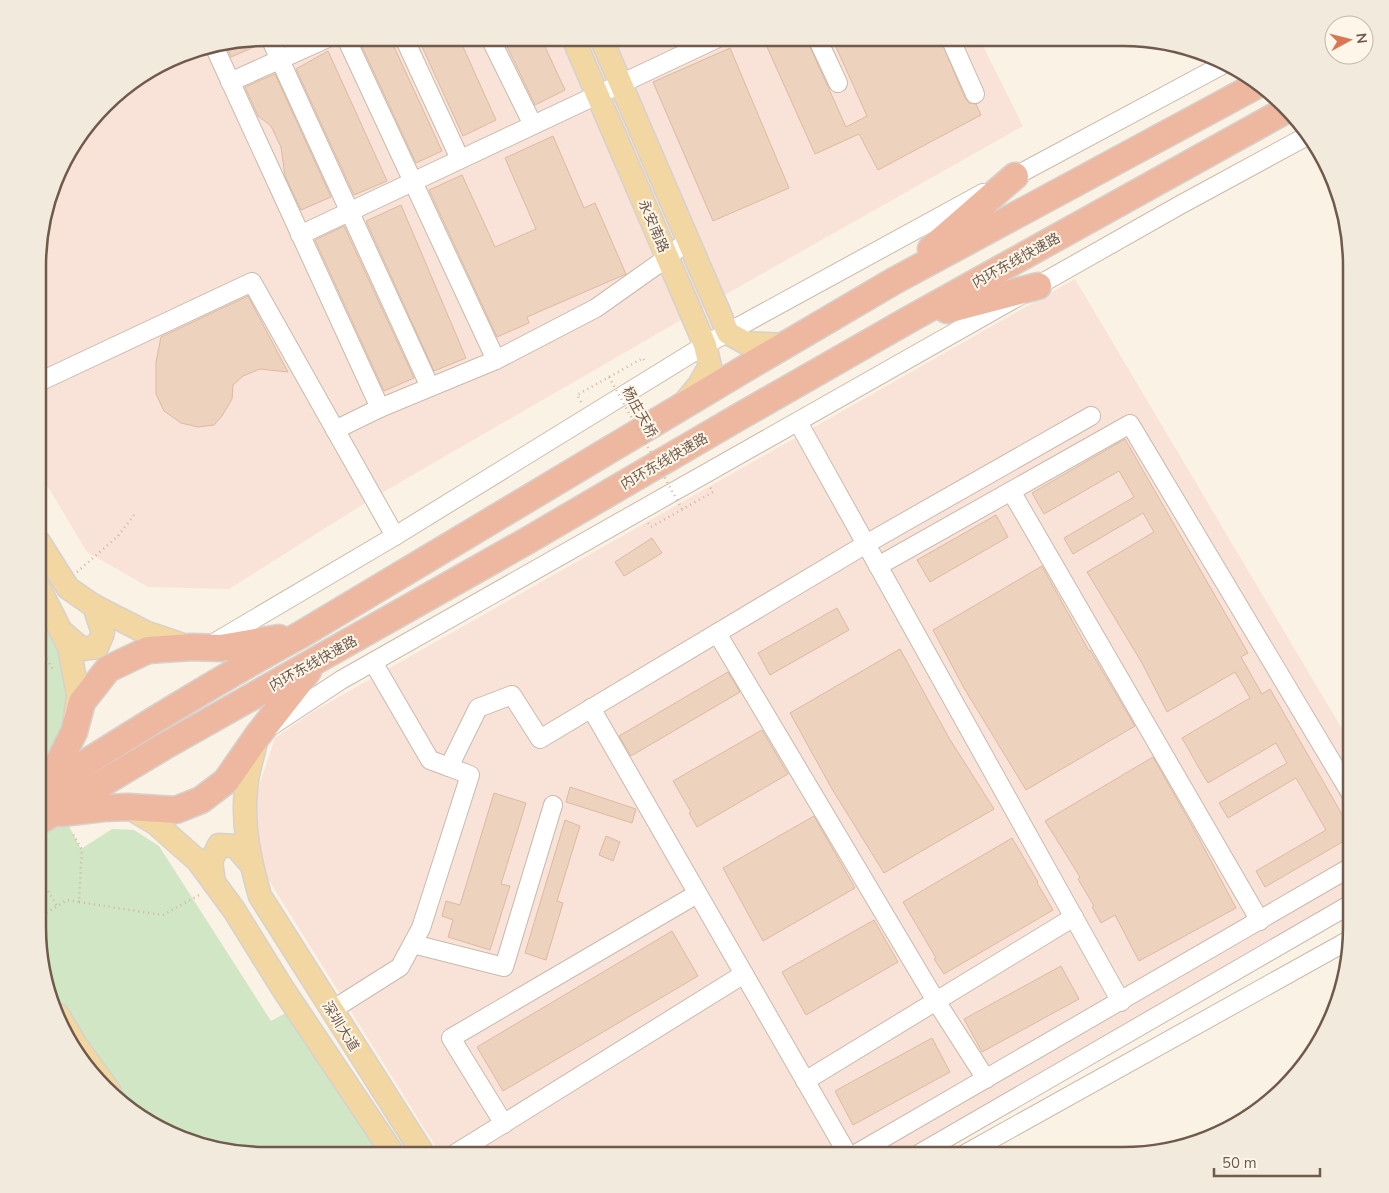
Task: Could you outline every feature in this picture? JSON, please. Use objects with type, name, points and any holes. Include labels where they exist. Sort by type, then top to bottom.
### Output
[{"type":"highway","points":[[46,808],[150,723],[253,661],[302,634],[894,281],[1252,88]]},
{"type":"highway","name":"内环东线快速路","points":[[46,808],[171,743],[315,662],[910,319],[1280,113]]},
{"type":"highway","points":[[894,281],[1015,176]]},
{"type":"highway","points":[[910,319],[1038,286]]},
{"type":"highway","points":[[46,805],[57,766],[74,732],[82,702],[108,669],[148,650],[221,648],[302,634]]},
{"type":"highway","points":[[46,809],[128,807],[176,810],[202,800],[226,781],[258,735],[315,662]]},
{"type":"main road","name":"永安南路","points":[[576,46],[705,345],[710,366],[699,385],[678,409]]},
{"type":"main road","name":"永安南路","points":[[604,46],[728,333]]},
{"type":"main road","points":[[728,333],[746,342],[785,345]]},
{"type":"main road","points":[[46,553],[66,585],[94,606],[145,632],[199,648]]},
{"type":"main road","points":[[46,600],[69,647],[78,695],[74,732]]},
{"type":"main road","points":[[60,630],[82,649],[97,647],[103,633],[94,606]]},
{"type":"main road","name":"深圳大道","points":[[258,735],[246,789],[245,827],[250,863],[260,896],[419,1147]]},
{"type":"main road","name":"深圳大道","points":[[128,807],[155,823],[198,861],[234,910],[287,995],[389,1147]]},
{"type":"main road","points":[[215,884],[211,861],[220,845],[235,846],[250,863]]},
{"type":"street","points":[[274,46],[430,387]]},
{"type":"street","points":[[230,82],[311,46]]},
{"type":"street","points":[[350,46],[496,360]]},
{"type":"street","points":[[408,46],[460,159]]},
{"type":"street","points":[[494,46],[533,125]]},
{"type":"street","points":[[300,235],[701,46]]},
{"type":"street","points":[[821,46],[838,83]]},
{"type":"street","points":[[954,46],[975,94]]},
{"type":"street","points":[[217,52],[380,408]]},
{"type":"street","points":[[199,648],[396,536],[705,345],[1217,68]]},
{"type":"street","points":[[258,735],[341,680],[1180,205],[1302,139]]},
{"type":"street","points":[[335,430],[380,408],[496,360],[596,308],[668,257],[688,240]]},
{"type":"street","points":[[46,379],[252,282],[396,536]]},
{"type":"street","points":[[449,767],[478,708],[512,695],[540,739],[866,544],[1090,416]]},
{"type":"street","points":[[798,422],[1121,1002]]},
{"type":"street","points":[[878,566],[1130,424],[1343,781]]},
{"type":"street","points":[[1010,491],[1260,921]]},
{"type":"street","points":[[717,633],[936,1001],[986,1079]]},
{"type":"street","points":[[332,1010],[400,967],[421,928],[470,775],[430,760],[373,662]]},
{"type":"street","points":[[591,708],[843,1147]]},
{"type":"street","points":[[413,944],[504,967],[553,805]]},
{"type":"street","points":[[868,1147],[1343,873]]},
{"type":"street","points":[[504,1124],[451,1038],[698,894]]},
{"type":"street","points":[[931,1147],[1343,909]]},
{"type":"street","points":[[805,1081],[1074,917]]},
{"type":"street","points":[[977,1147],[1342,944]]},
{"type":"street","points":[[466,1147],[744,974]]},
{"type":"path","points":[[577,395],[643,358]]},
{"type":"path","name":"杨庄天桥","points":[[609,377],[682,509]]},
{"type":"path","points":[[651,527],[713,492]]},
{"type":"path","points":[[66,585],[118,536],[134,515]]},
{"type":"path","points":[[46,810],[82,850],[79,902]]},
{"type":"path","points":[[46,913],[67,900],[163,915],[215,884]]},
{"type":"path","points":[[46,887],[57,906]]},
{"type":"shaded area","points":[[266,46],[983,46],[1023,126],[714,301],[373,498],[229,589],[148,587],[87,552],[46,484],[46,266],[50,223],[63,182],[83,144],[101,121],[121,101],[156,76],[182,63],[223,50]]},
{"type":"shaded area","points":[[1075,279],[1343,731],[1343,906],[921,1147],[436,1147],[253,855],[254,801],[275,738],[314,711]]},
{"type":"green space","points":[[46,607],[78,695],[62,813],[81,849],[112,829],[134,830],[159,846],[271,1021],[295,1008],[389,1147],[266,1147],[223,1143],[196,1135],[169,1124],[132,1101],[101,1072],[83,1049],[63,1011],[50,970],[48,955],[46,927]]},
{"type":"building","points":[[362,46],[394,46],[442,151],[416,163]]},
{"type":"building","points":[[422,46],[463,46],[496,120],[463,136]]},
{"type":"building","points":[[507,46],[545,46],[565,90],[535,105]]},
{"type":"building","points":[[767,46],[810,46],[846,127],[867,116],[836,46],[943,46],[965,98],[969,103],[976,104],[981,115],[878,170],[859,134],[815,154]]},
{"type":"building","points":[[254,47],[231,57],[227,49]]},
{"type":"building","points":[[730,48],[789,188],[713,221],[653,82]]},
{"type":"building","points":[[328,51],[387,181],[354,195],[296,69]]},
{"type":"building","points":[[275,74],[331,197],[301,210],[285,176],[281,147],[271,126],[258,116],[245,87]]},
{"type":"building","points":[[553,136],[584,208],[595,203],[626,274],[527,317],[529,323],[497,337],[429,190],[462,175],[495,247],[536,229],[505,158]]},
{"type":"building","points":[[401,205],[466,358],[434,371],[366,221]]},
{"type":"building","points":[[344,226],[414,378],[384,391],[315,240]]},
{"type":"building","points":[[248,296],[288,372],[260,369],[243,376],[233,385],[232,399],[214,425],[198,427],[181,423],[164,411],[156,394],[156,362],[161,337]]},
{"type":"building","points":[[1125,439],[1248,653],[1241,657],[1262,694],[1270,689],[1343,816],[1343,842],[1265,887],[1256,871],[1326,830],[1296,778],[1228,818],[1219,803],[1287,763],[1276,743],[1208,783],[1199,768],[1182,738],[1250,698],[1235,672],[1167,712],[1142,663],[1087,572],[1154,532],[1143,513],[1073,554],[1064,538],[1134,497],[1119,471],[1044,514],[1032,493]]},
{"type":"building","points":[[996,515],[1008,537],[930,582],[917,560]]},
{"type":"building","points":[[652,538],[662,553],[624,576],[615,562]]},
{"type":"building","points":[[1042,566],[1089,651],[1135,726],[1026,790],[964,688],[933,630]]},
{"type":"building","points":[[837,608],[849,630],[770,675],[758,653]]},
{"type":"building","points":[[900,649],[949,738],[994,809],[884,873],[832,789],[790,713]]},
{"type":"building","points":[[728,672],[740,692],[631,756],[619,736]]},
{"type":"building","points":[[762,730],[788,774],[697,827],[689,813],[691,812],[673,781]]},
{"type":"building","points":[[1153,757],[1236,908],[1139,961],[1115,915],[1101,923],[1092,907],[1094,906],[1078,879],[1080,877],[1045,821]]},
{"type":"building","points":[[570,787],[636,809],[632,823],[566,802]]},
{"type":"building","points":[[494,793],[526,803],[501,884],[510,886],[490,950],[448,937],[453,920],[442,916],[446,901],[460,905]]},
{"type":"building","points":[[814,816],[855,888],[763,941],[723,868]]},
{"type":"building","points":[[565,820],[580,826],[557,901],[563,903],[546,960],[525,953]]},
{"type":"building","points":[[606,836],[620,842],[613,861],[599,855]]},
{"type":"building","points":[[1012,838],[1053,910],[944,974],[903,902]]},
{"type":"building","points":[[874,920],[898,962],[806,1015],[782,972]]},
{"type":"building","points":[[672,931],[698,976],[503,1091],[477,1047]]},
{"type":"building","points":[[1061,966],[1079,999],[982,1052],[964,1019]]},
{"type":"building","points":[[932,1038],[950,1072],[853,1125],[835,1091]]}]
